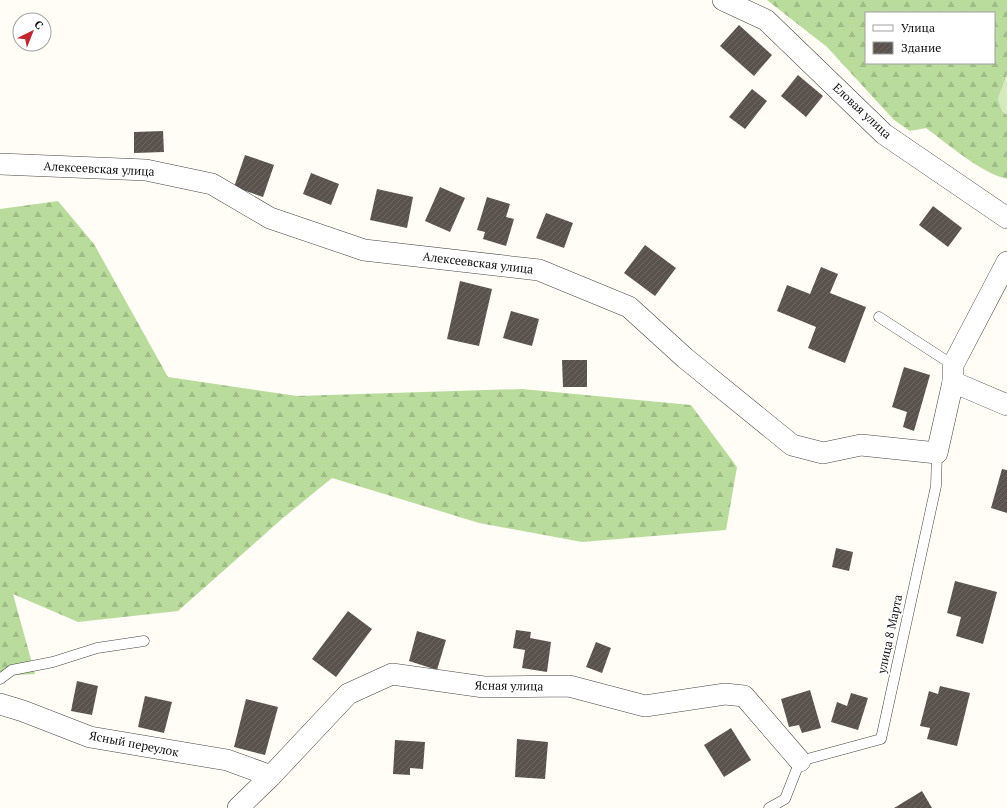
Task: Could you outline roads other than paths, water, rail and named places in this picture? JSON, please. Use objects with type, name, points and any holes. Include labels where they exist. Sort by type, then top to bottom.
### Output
[{"type":"street","name":"Еловая улица","points":[[723,0],[766,20],[884,134],[1007,218]]},
{"type":"street","name":"Алексеевская улица","points":[[0,164],[146,170],[212,184],[270,218],[364,250],[539,270],[629,307],[685,358],[792,445],[823,453],[860,444],[937,453]]},
{"type":"street","points":[[937,453],[953,373],[1007,262]]},
{"type":"street","points":[[953,373],[1007,405]]},
{"type":"street","name":"Ясная улица","points":[[238,808],[271,776],[348,694],[392,674],[484,687],[569,686],[645,706],[725,694],[744,696],[800,761]]},
{"type":"street","name":"Ясный переулок","points":[[0,704],[23,711],[90,737],[227,760],[271,776]]},
{"type":"lane","points":[[879,317],[953,373]]},
{"type":"lane","name":"улица 8 Марта","points":[[800,761],[881,738],[936,486],[937,453]]},
{"type":"lane","points":[[0,679],[12,670],[53,662],[97,648],[144,641]]},
{"type":"lane","points":[[769,808],[785,800],[800,761]]}]
